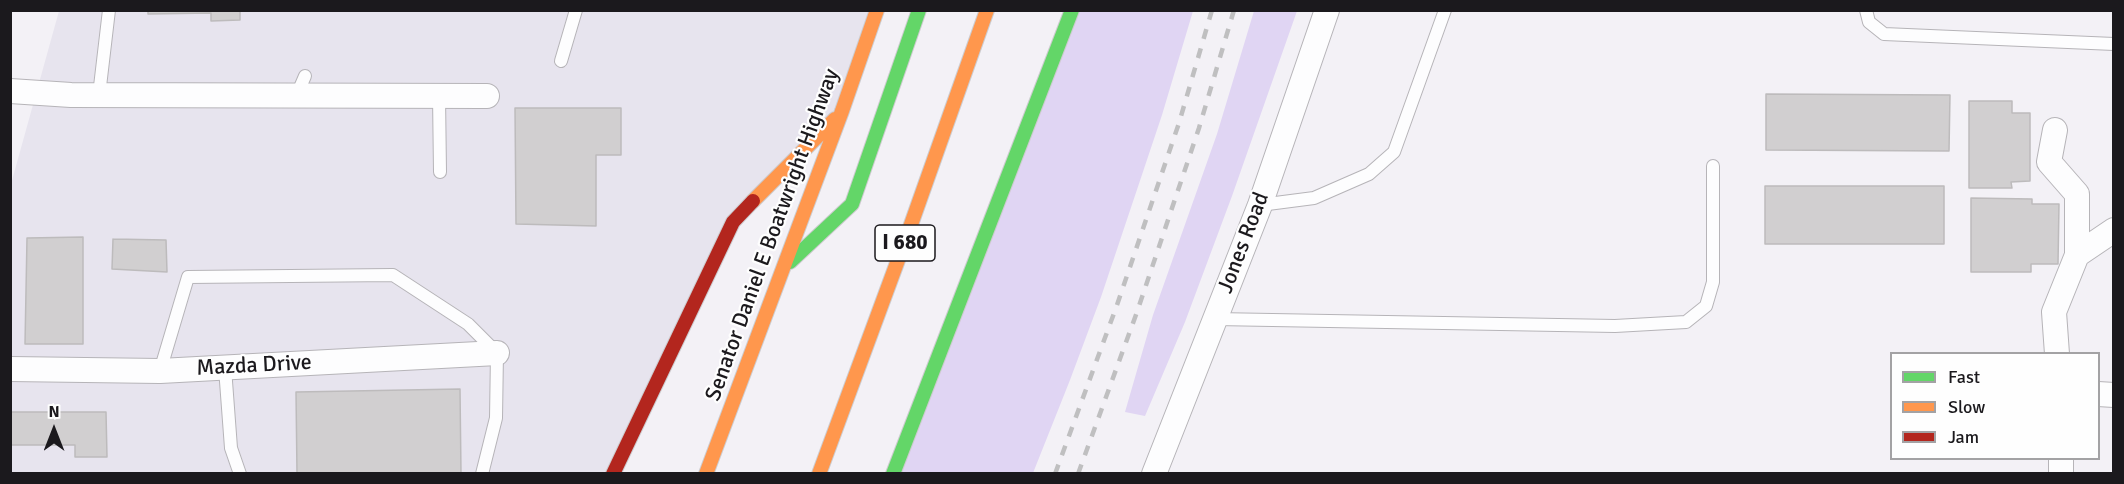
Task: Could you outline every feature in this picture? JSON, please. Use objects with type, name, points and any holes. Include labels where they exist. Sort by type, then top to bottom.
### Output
[{"type":"highway","name":"Senator Daniel E Boatwright Highway","points":[[706,474],[842,111],[877,10]]},
{"type":"highway","name":"I 680","points":[[784,268],[852,204],[919,10]]},
{"type":"highway","name":"I 680","points":[[819,474],[987,10]]},
{"type":"highway","points":[[893,474],[1072,10]]},
{"type":"highway","points":[[613,474],[733,222],[842,111]]},
{"type":"street","name":"Jones Road","points":[[1154,474],[1260,205],[1327,10]]},
{"type":"street","points":[[10,91],[99,95],[301,86],[439,96],[487,96]]},
{"type":"street","points":[[2055,130],[2049,162],[2078,194],[2077,255],[2054,312],[2057,352]]},
{"type":"street","points":[[2077,255],[2114,230]]},
{"type":"street","name":"Mazda Drive","points":[[10,369],[160,371],[496,353]]},
{"type":"lane","points":[[99,95],[109,10]]},
{"type":"lane","points":[[561,61],[576,10]]},
{"type":"lane","points":[[1260,205],[1314,198],[1369,174],[1394,152],[1445,10]]},
{"type":"lane","points":[[1866,10],[1869,22],[1884,34],[2114,44]]},
{"type":"lane","points":[[439,96],[440,172]]},
{"type":"lane","points":[[1215,319],[1616,326],[1686,322],[1706,306],[1713,282],[1713,166]]},
{"type":"lane","points":[[160,371],[188,277],[393,275],[468,324],[496,353],[496,418],[482,474]]},
{"type":"lane","points":[[225,368],[231,448],[240,474]]},
{"type":"shaded area","points":[[59,11],[877,11],[842,111],[733,222],[613,473],[11,474],[11,184]]},
{"type":"shaded area","points":[[1072,11],[1193,11],[1162,115],[1101,297],[1070,380],[1033,473],[893,474]]},
{"type":"shaded area","points":[[1254,11],[1297,11],[1185,322],[1145,416],[1125,412],[1153,315],[1217,134]]},
{"type":"building","points":[[148,10],[240,10],[240,20],[211,21],[211,13],[148,14]]},
{"type":"building","points":[[1766,94],[1950,95],[1949,151],[1766,150]]},
{"type":"building","points":[[1969,101],[2012,101],[2012,113],[2030,113],[2030,181],[2011,182],[2012,188],[1969,188]]},
{"type":"building","points":[[515,108],[621,108],[621,155],[596,155],[596,226],[516,224]]},
{"type":"building","points":[[1765,186],[1944,186],[1944,244],[1765,244]]},
{"type":"building","points":[[1971,198],[2032,199],[2032,204],[2059,204],[2058,264],[2031,264],[2031,272],[1971,272]]},
{"type":"building","points":[[83,237],[83,344],[25,344],[27,238]]},
{"type":"building","points":[[113,239],[166,240],[167,272],[112,269]]},
{"type":"building","points":[[460,389],[461,474],[297,474],[296,392]]},
{"type":"building","points":[[10,412],[106,412],[107,457],[75,457],[75,445],[10,445]]},
{"type":"railway","points":[[1055,474],[1117,305],[1179,123],[1212,10]]},
{"type":"railway","points":[[1078,474],[1137,312],[1199,128],[1234,10]]},
{"type":"traffic: fast","points":[[790,262],[852,204],[919,10]]},
{"type":"traffic: fast","points":[[893,474],[1072,10]]},
{"type":"traffic: slow","points":[[706,474],[842,111],[877,10]]},
{"type":"traffic: slow","points":[[819,474],[987,10]]},
{"type":"traffic: slow","points":[[753,201],[835,119]]},
{"type":"traffic: jam","points":[[613,474],[733,222],[753,201]]}]
